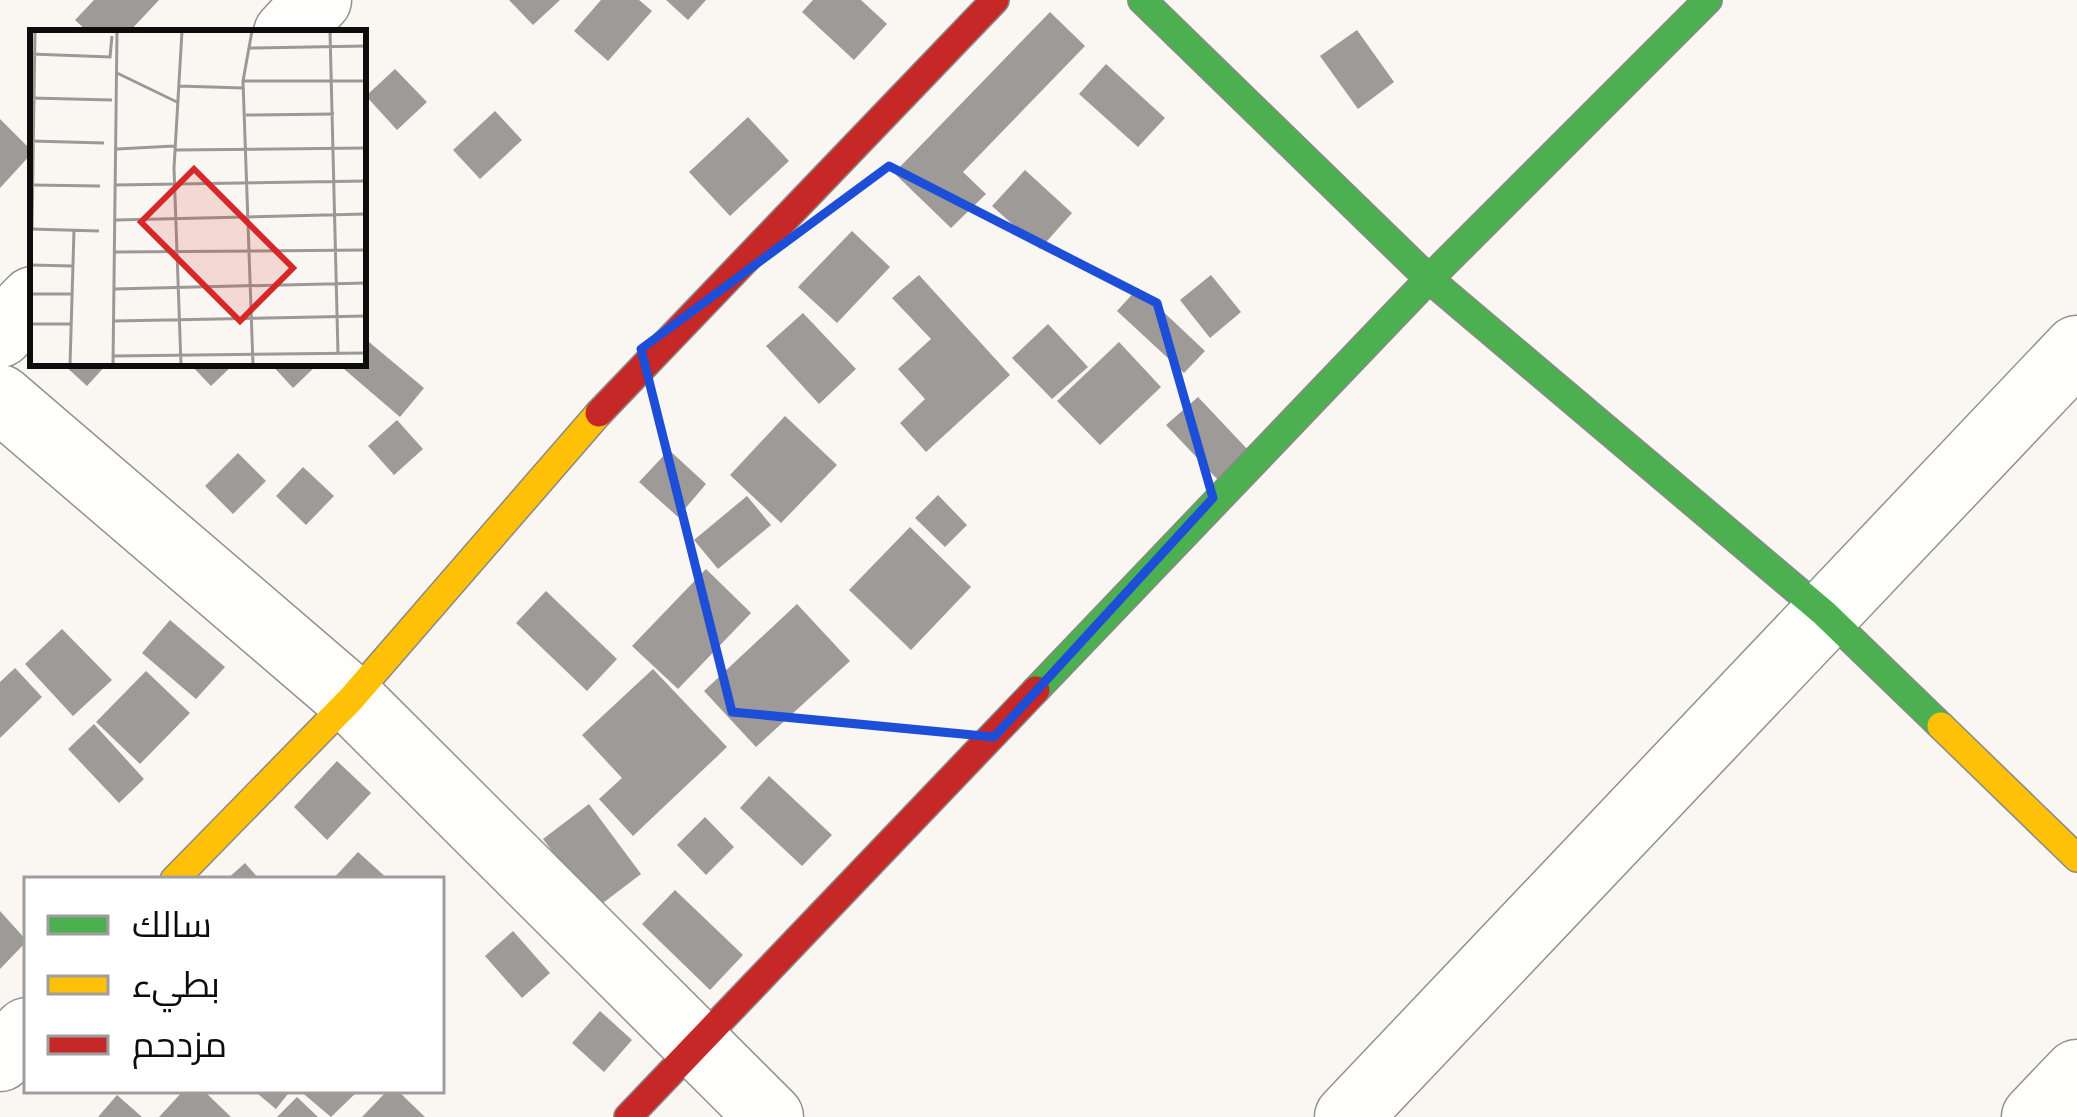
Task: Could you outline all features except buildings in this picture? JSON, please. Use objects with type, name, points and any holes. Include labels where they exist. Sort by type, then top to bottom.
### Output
[{"type":"street","points":[[290,30],[318,0]]},
{"type":"street","points":[[177,877],[351,699],[624,384],[994,0]]},
{"type":"street","points":[[1142,0],[1429,279],[1824,613],[2077,858]]},
{"type":"street","points":[[628,1117],[1429,279],[1708,0]]},
{"type":"street","points":[[0,334],[30,302]]},
{"type":"street","points":[[1348,1117],[2077,349]]},
{"type":"street","points":[[0,398],[351,699],[770,1117]]},
{"type":"street","points":[[0,1058],[24,1034]]},
{"type":"street","points":[[2035,1117],[2077,1073]]},
{"type":"highlighted area","points":[[889,166],[1157,303],[1213,498],[994,737],[732,712],[641,349]]},
{"type":"traffic: fast","points":[[1142,0],[1429,279],[1824,613],[1941,726]]},
{"type":"traffic: fast","points":[[1036,690],[1429,279],[1708,0]]},
{"type":"traffic: slow","points":[[177,877],[351,699],[599,413]]},
{"type":"traffic: slow","points":[[1941,726],[2077,858]]},
{"type":"traffic: jam","points":[[599,413],[995,0]]},
{"type":"traffic: jam","points":[[628,1117],[1036,690]]}]
